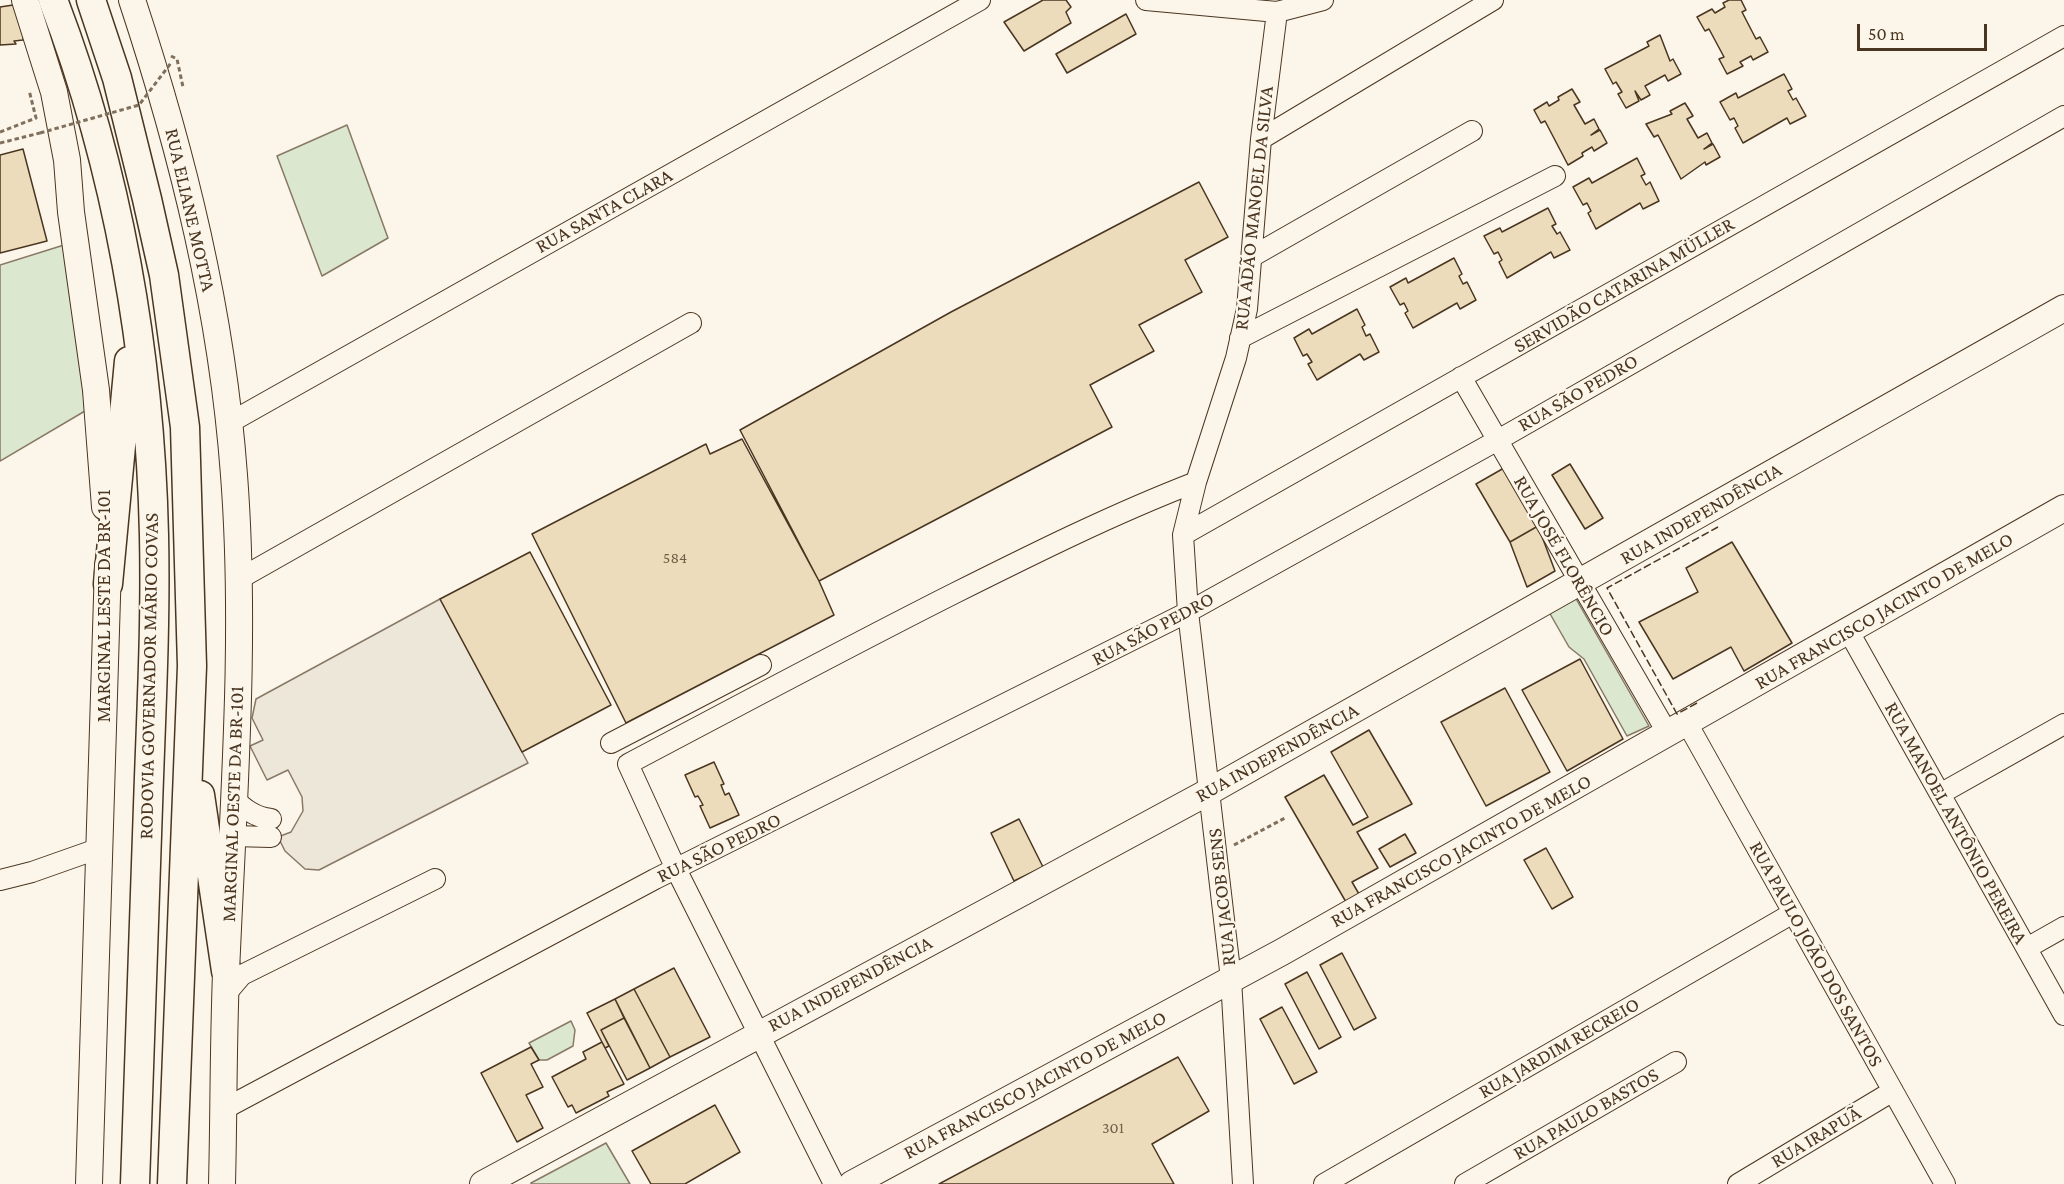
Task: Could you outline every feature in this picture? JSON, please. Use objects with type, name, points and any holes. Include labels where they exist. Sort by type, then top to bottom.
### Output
[{"type":"highway","name":"RODOVIA GOVERNADOR MÁRIO COVAS","points":[[53,0],[97,135],[114,207],[134,308],[151,469],[155,597],[135,1184]]},
{"type":"highway","name":"RODOVIA GOVERNADOR MÁRIO COVAS","points":[[96,8],[147,199],[164,275],[177,354],[188,487],[192,666],[172,1184]]},
{"type":"highway","points":[[108,584],[134,308]]},
{"type":"highway","points":[[190,719],[225,983]]},
{"type":"main road","name":"MARGINAL LESTE DA BR-101","points":[[25,0],[54,92],[67,160],[70,212],[85,300],[103,459],[108,584],[89,1184]]},
{"type":"main road","name":"RUA ELIANE MOTTA","points":[[132,0],[183,167],[201,245],[218,341],[229,423]]},
{"type":"main road","name":"RUA INDEPENDÊNCIA","points":[[483,1184],[1210,791],[2064,308]]},
{"type":"main road","name":"MARGINAL OESTE DA BR-101","points":[[222,1184],[225,983],[232,836],[239,579],[237,516],[229,423]]},
{"type":"main road","name":"RUA FRANCISCO JACINTO DE MELO","points":[[852,1184],[1231,979],[1678,729],[2064,508]]},
{"type":"street","name":"RUA SANTA CLARA","points":[[229,423],[980,0]]},
{"type":"street","points":[[1146,0],[1276,12],[1323,0]]},
{"type":"street","points":[[1261,139],[1493,0]]},
{"type":"street","name":"RUA ADÃO MANOEL DA SILVA","points":[[1188,612],[1183,535],[1196,482],[1248,309],[1261,139],[1276,12]]},
{"type":"street","name":"SERVIDÃO CATARINA MÜLLER","points":[[1183,535],[2064,36]]},
{"type":"street","name":"RUA SÃO PEDRO","points":[[224,1109],[676,869],[1188,612],[1498,440],[2064,116]]},
{"type":"street","points":[[1252,256],[1472,131]]},
{"type":"street","points":[[1240,338],[1556,176]]},
{"type":"street","points":[[239,579],[691,322]]},
{"type":"street","name":"RUA JOSÉ FLORÊNCIO","points":[[1461,377],[1580,583],[1678,729]]},
{"type":"street","points":[[834,1184],[676,869],[628,764],[848,647],[1012,564],[1153,499],[1196,482]]},
{"type":"street","name":"RUA JACOB SENS","points":[[1188,612],[1231,979],[1244,1184]]},
{"type":"street","name":"RUA MANOEL ANTÔNIO PEREIRA","points":[[1849,632],[2064,1014]]},
{"type":"street","points":[[611,743],[760,665]]},
{"type":"street","points":[[1940,794],[2064,724]]},
{"type":"street","name":"RUA PAULO JOÃO DOS SANTOS","points":[[1678,729],[1793,913],[1945,1184]]},
{"type":"street","points":[[232,836],[271,828],[233,798]]},
{"type":"street","points":[[0,880],[32,872],[100,848]]},
{"type":"street","points":[[225,983],[435,879]]},
{"type":"street","name":"RUA JARDIM RECREIO","points":[[1324,1184],[1793,913]]},
{"type":"street","points":[[2027,948],[2064,927]]},
{"type":"street","name":"RUA PAULO BASTOS","points":[[1465,1184],[1676,1062]]},
{"type":"street","name":"RUA IRAPUÃ","points":[[1738,1184],[1893,1091]]},
{"type":"path","points":[[0,143],[139,105],[171,63]]},
{"type":"path","points":[[0,132],[36,118],[28,83]]},
{"type":"path","points":[[1217,854],[1286,818]]},
{"type":"green space","points":[[347,125],[388,238],[322,276],[277,156]]},
{"type":"green space","points":[[64,245],[76,310],[85,411],[0,461],[0,265]]},
{"type":"green space","points":[[1575,597],[1649,726],[1627,736],[1584,659],[1569,647],[1549,612]]},
{"type":"green space","points":[[571,1021],[575,1030],[573,1046],[547,1060],[539,1060],[529,1043]]},
{"type":"green space","points":[[606,1143],[630,1184],[531,1184],[531,1183]]},
{"type":"shaded area","points":[[440,599],[528,763],[319,870],[305,869],[285,851],[278,837],[291,832],[303,811],[302,797],[288,770],[267,780],[250,746],[263,740],[252,718],[256,699]]},
{"type":"building","points":[[1043,0],[1066,0],[1071,7],[1066,12],[1071,23],[1024,51],[1004,22]]},
{"type":"building","points":[[1729,0],[1741,0],[1746,10],[1742,12],[1756,39],[1760,37],[1768,52],[1753,60],[1751,56],[1740,62],[1743,66],[1727,74],[1719,59],[1724,57],[1709,29],[1705,31],[1697,17],[1712,9],[1715,13],[1725,7],[1723,3]]},
{"type":"building","points":[[13,5],[21,13],[25,29],[23,40],[14,41],[16,44],[0,45],[0,7]]},
{"type":"building","points":[[1126,14],[1136,34],[1067,73],[1056,54]]},
{"type":"building","points":[[1660,35],[1670,61],[1673,59],[1681,74],[1668,81],[1665,75],[1645,86],[1650,95],[1641,100],[1635,91],[1639,101],[1626,108],[1618,94],[1622,92],[1616,82],[1613,84],[1605,69],[1649,46],[1647,42]]},
{"type":"building","points":[[1784,74],[1792,89],[1788,91],[1793,100],[1796,98],[1806,116],[1790,124],[1787,118],[1743,143],[1735,128],[1738,126],[1734,118],[1730,120],[1720,102],[1736,93],[1738,98]]},
{"type":"building","points":[[1572,89],[1580,102],[1574,105],[1585,124],[1594,119],[1599,129],[1591,135],[1600,130],[1607,143],[1594,151],[1592,147],[1568,165],[1545,121],[1541,123],[1534,110],[1547,102],[1549,106],[1559,100],[1558,97]]},
{"type":"building","points":[[1685,103],[1693,116],[1687,119],[1698,138],[1707,133],[1712,143],[1704,149],[1713,144],[1720,157],[1706,165],[1705,162],[1681,179],[1658,135],[1654,137],[1646,124],[1672,114],[1670,111]]},
{"type":"building","points":[[23,149],[47,241],[0,253],[0,155]]},
{"type":"building","points":[[1637,158],[1645,174],[1641,176],[1646,185],[1650,182],[1659,201],[1643,209],[1640,203],[1596,229],[1588,213],[1591,211],[1587,203],[1583,205],[1573,187],[1589,178],[1592,183]]},
{"type":"building","points":[[1199,182],[1228,237],[1185,260],[1202,292],[1139,325],[1154,351],[1090,385],[1112,427],[819,581],[740,430],[951,312]]},
{"type":"building","points":[[1548,208],[1556,224],[1552,226],[1557,234],[1560,232],[1570,250],[1554,258],[1551,252],[1507,278],[1499,262],[1502,260],[1498,252],[1494,254],[1484,236],[1500,228],[1502,232]]},
{"type":"building","points":[[1454,258],[1462,274],[1459,276],[1463,284],[1467,282],[1476,300],[1460,309],[1457,303],[1413,328],[1405,313],[1408,311],[1404,303],[1400,305],[1390,287],[1406,278],[1408,283]]},
{"type":"building","points":[[1357,309],[1365,325],[1362,327],[1366,336],[1370,334],[1379,352],[1364,360],[1360,354],[1317,380],[1308,364],[1312,362],[1307,354],[1303,356],[1294,338],[1309,329],[1312,334]]},
{"type":"building","points":[[742,439],[819,581],[834,615],[626,723],[532,534],[706,444],[710,454]]},
{"type":"building","points":[[1570,464],[1603,518],[1585,529],[1552,475]]},
{"type":"building","points":[[1504,468],[1538,526],[1510,542],[1476,484]]},
{"type":"building","points":[[1538,526],[1555,571],[1527,587],[1510,542]]},
{"type":"building","points":[[1732,542],[1792,643],[1744,671],[1731,647],[1673,679],[1639,622],[1698,592],[1686,568]]},
{"type":"building","points":[[530,552],[611,705],[522,752],[440,599]]},
{"type":"building","points":[[1580,659],[1623,739],[1567,771],[1522,690]]},
{"type":"building","points":[[1505,688],[1550,772],[1486,806],[1441,722]]},
{"type":"building","points":[[1369,730],[1412,804],[1357,832],[1378,868],[1352,882],[1359,894],[1346,902],[1285,797],[1324,775],[1353,825],[1368,817],[1331,752]]},
{"type":"building","points":[[714,762],[724,784],[721,785],[725,795],[729,793],[739,815],[710,828],[700,806],[703,805],[698,796],[695,797],[685,775]]},
{"type":"building","points":[[1019,819],[1043,867],[1014,881],[991,833]]},
{"type":"building","points":[[1405,834],[1416,853],[1390,867],[1379,849]]},
{"type":"building","points":[[1546,848],[1573,897],[1552,909],[1524,860]]},
{"type":"building","points":[[1342,953],[1376,1018],[1354,1030],[1320,965]]},
{"type":"building","points":[[674,968],[710,1037],[670,1057],[634,989]]},
{"type":"building","points":[[1307,972],[1341,1037],[1319,1049],[1285,984]]},
{"type":"building","points":[[634,989],[670,1057],[650,1068],[615,999]]},
{"type":"building","points":[[615,999],[624,1018],[601,1030],[609,1046],[605,1048],[587,1013]]},
{"type":"building","points":[[1282,1007],[1317,1072],[1294,1084],[1260,1019]]},
{"type":"building","points":[[624,1018],[650,1068],[627,1080],[601,1030]]},
{"type":"building","points":[[602,1042],[624,1084],[607,1092],[609,1096],[576,1113],[572,1105],[568,1107],[552,1077],[586,1059],[583,1052]]},
{"type":"building","points":[[531,1047],[539,1060],[531,1064],[543,1087],[526,1095],[543,1128],[517,1142],[481,1073]]},
{"type":"building","points":[[1178,1057],[1209,1111],[1152,1144],[1174,1184],[939,1184]]},
{"type":"building","points":[[715,1105],[740,1152],[685,1184],[651,1184],[632,1151]]},
{"type":"fence","points":[[1697,703],[1677,714],[1607,588],[1718,527]]}]
